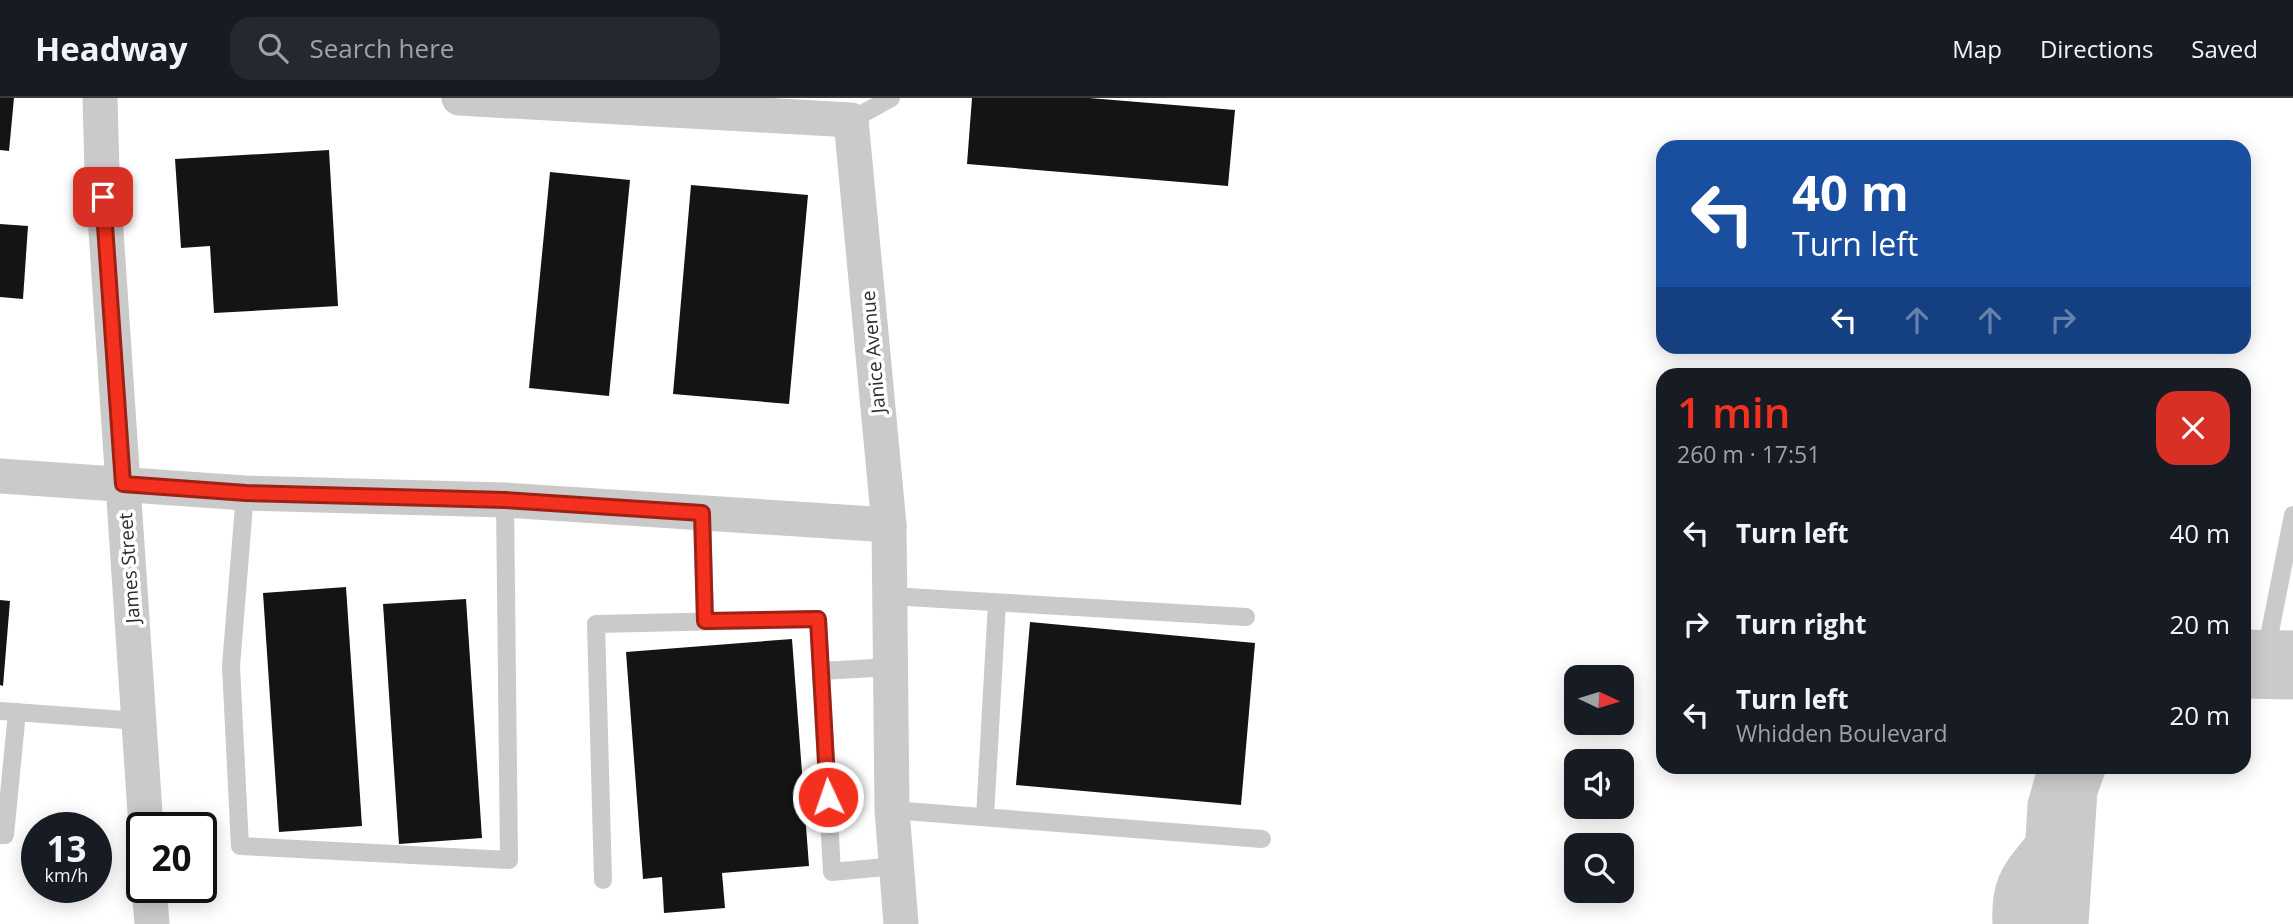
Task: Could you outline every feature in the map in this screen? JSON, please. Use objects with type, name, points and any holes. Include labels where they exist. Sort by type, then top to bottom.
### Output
[{"type":"street","name":"James Street","points":[[100,98],[102,171],[145,812]]},
{"type":"street","points":[[459,98],[851,120]]},
{"type":"street","name":"Janice Avenue","points":[[851,120],[889,525],[892,810],[901,924]]},
{"type":"street","points":[[0,476],[246,493],[505,500],[889,525]]},
{"type":"street","points":[[2038,924],[2045,805],[2054,774]]},
{"type":"street","points":[[2071,924],[2080,791],[2086,774]]},
{"type":"street","points":[[2010,924],[2008,902],[2015,878],[2042,845]]},
{"type":"street","points":[[150,903],[152,924]]},
{"type":"lane","points":[[851,120],[891,98]]},
{"type":"lane","points":[[246,493],[231,666],[240,846],[509,860],[505,500]]},
{"type":"lane","points":[[702,513],[705,621]]},
{"type":"lane","points":[[2268,665],[2293,515]]},
{"type":"lane","points":[[890,596],[1246,617]]},
{"type":"lane","points":[[985,817],[997,603]]},
{"type":"lane","points":[[603,880],[596,624],[818,619],[832,872],[896,866]]},
{"type":"lane","points":[[821,671],[891,667]]},
{"type":"lane","points":[[0,835],[5,835],[8,711],[139,721]]},
{"type":"lane","points":[[892,810],[1262,839]]},
{"type":"building","points":[[0,98],[14,98],[9,151],[0,150]]},
{"type":"building","points":[[972,98],[1089,98],[1235,110],[1228,186],[967,164]]},
{"type":"building","points":[[329,150],[338,306],[214,313],[210,246],[181,248],[175,159]]},
{"type":"building","points":[[550,172],[630,180],[609,396],[529,388]]},
{"type":"building","points":[[691,185],[808,195],[789,404],[673,394]]},
{"type":"building","points":[[0,224],[28,226],[23,299],[0,297]]},
{"type":"building","points":[[346,587],[362,826],[279,832],[263,593]]},
{"type":"building","points":[[466,599],[482,838],[399,844],[383,604]]},
{"type":"building","points":[[0,600],[10,601],[3,686],[0,685]]},
{"type":"building","points":[[1030,622],[1255,643],[1241,805],[1016,785]]},
{"type":"building","points":[[792,639],[809,866],[722,873],[725,908],[664,913],[662,877],[643,879],[626,652]]},
{"type":"route","points":[[103,197],[123,484],[246,493],[505,500],[702,513],[705,621],[818,619],[828,797]]}]
